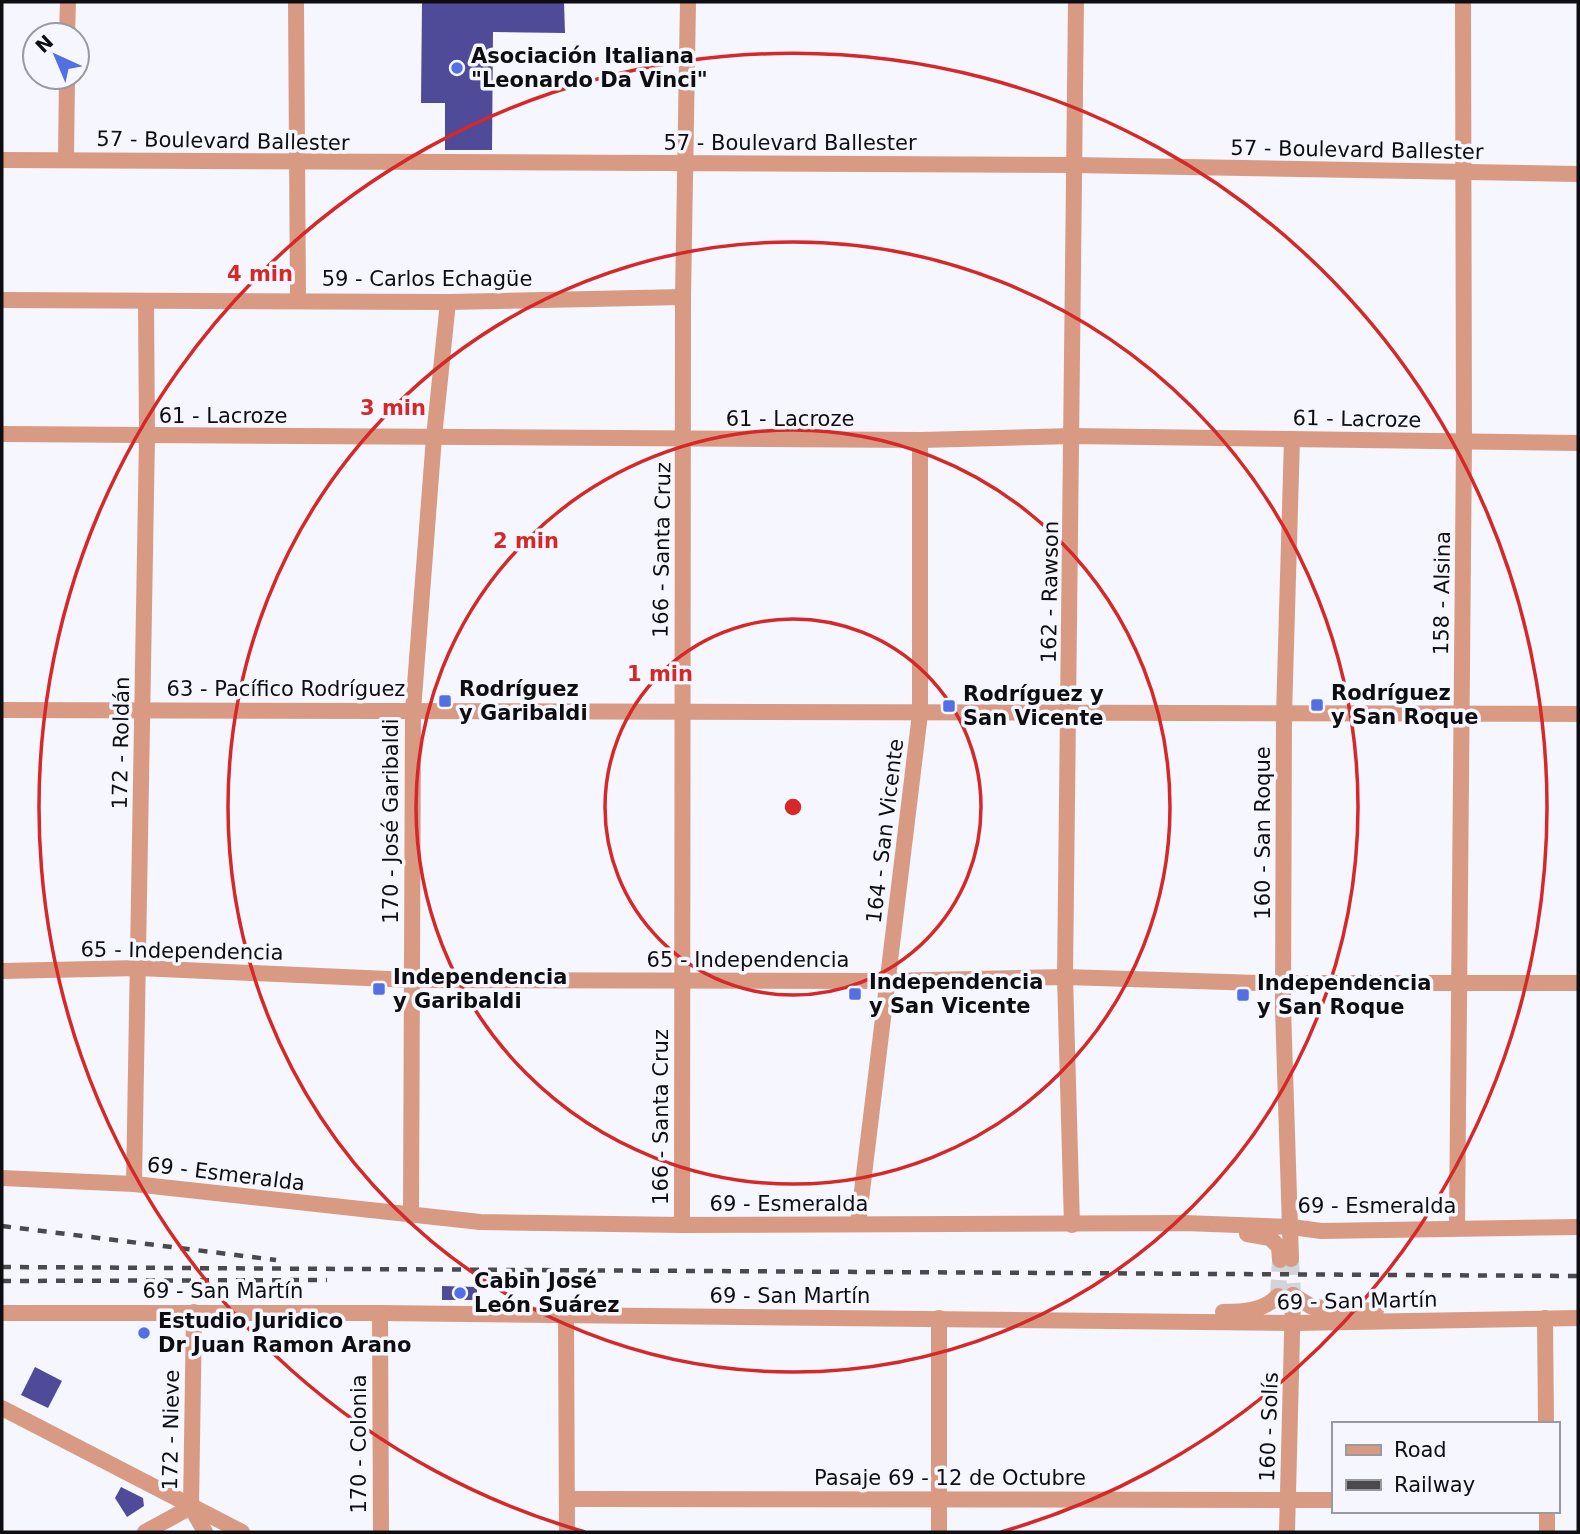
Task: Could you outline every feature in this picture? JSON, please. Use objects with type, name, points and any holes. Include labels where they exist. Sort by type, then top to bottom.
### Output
[{"type":"street","points":[[67,21],[68,2]]},
{"type":"street","points":[[296,2],[298,299]]},
{"type":"street","name":"166 - Santa Cruz","points":[[682,1225],[681,710],[685,439],[683,297],[688,2]]},
{"type":"street","name":"162 - Rawson","points":[[1072,1224],[1065,977],[1076,2]]},
{"type":"street","name":"158 - Alsina","points":[[1457,1227],[1464,442],[1461,173],[1463,2]]},
{"type":"street","points":[[66,160],[67,91]]},
{"type":"street","name":"57 - Boulevard Ballester","points":[[2,160],[1073,165],[1578,174]]},
{"type":"street","name":"59 - Carlos Echagüe","points":[[2,300],[146,302],[298,299],[448,302],[683,297]]},
{"type":"street","name":"172 - Roldán","points":[[134,1184],[147,437],[146,302]]},
{"type":"street","name":"170 - José Garibaldi","points":[[411,1216],[413,711],[434,437],[448,302]]},
{"type":"street","name":"61 - Lacroze","points":[[2,434],[920,440],[1073,436],[1578,443]]},
{"type":"street","name":"160 - San Roque","points":[[1184,1223],[1203,1234],[1256,1234],[1270,1238],[1279,1247],[1285,1260],[1292,1227],[1283,983],[1284,715],[1292,439]]},
{"type":"street","name":"164 - San Vicente","points":[[858,1224],[920,714],[920,440]]},
{"type":"street","name":"63 - Pacífico Rodríguez","points":[[2,710],[681,710],[1284,715],[1578,713]]},
{"type":"street","name":"65 - Independencia","points":[[2,971],[139,968],[411,980],[887,981],[1065,977],[1283,983],[1578,984]]},
{"type":"street","name":"69 - Esmeralda","points":[[2,1178],[134,1184],[480,1222],[682,1225],[1184,1223],[1292,1227],[1321,1231],[1578,1227]]},
{"type":"street","points":[[1174,1322],[1200,1313],[1244,1312],[1268,1305],[1285,1295],[1311,1307],[1386,1311],[1404,1321]]},
{"type":"street","name":"160 - Solís","points":[[1285,1295],[1294,1323],[1287,1532]]},
{"type":"street","name":"172 - Nieve","points":[[191,1507],[194,1312]]},
{"type":"street","name":"69 - San Martín","points":[[2,1313],[380,1313],[1294,1323],[1578,1318]]},
{"type":"street","name":"170 - Colonia","points":[[380,1313],[380,1532]]},
{"type":"street","points":[[566,1315],[567,1532]]},
{"type":"street","points":[[939,1318],[939,1532]]},
{"type":"street","points":[[1545,1318],[1546,1422]]},
{"type":"street","points":[[2,1408],[242,1532]]},
{"type":"street","name":"Pasaje 69 - 12 de Octubre","points":[[567,1499],[1332,1500]]},
{"type":"street","points":[[145,1532],[191,1507]]},
{"type":"street","points":[[191,1507],[205,1532]]},
{"type":"street","points":[[1548,1513],[1548,1532]]},
{"type":"building","name":"Asociación Italiana \"Leonardo Da Vinci\"","points":[[422,2],[564,2],[565,33],[493,32],[492,150],[445,150],[445,103],[421,103]]},
{"type":"building","name":"Cabin José León Suárez","points":[[442,1286],[477,1287],[477,1300],[442,1300]]},
{"type":"building","points":[[35,1367],[62,1381],[48,1408],[21,1395]]},
{"type":"building","points":[[121,1487],[143,1498],[144,1506],[127,1517],[115,1498]]},
{"type":"tunnel","points":[[1291,1259],[1293,1295]]},
{"type":"tunnel","points":[[1278,1296],[1280,1260]]},
{"type":"railway","points":[[2,1226],[276,1260]]},
{"type":"railway","points":[[2,1267],[1578,1276]]},
{"type":"railway","points":[[2,1281],[327,1280]]},
{"type":"place","name":"Asociación Italiana \"Leonardo Da Vinci\"","points":[[457,68]]},
{"type":"place","name":"Rodríguez y Garibaldi","points":[[445,701]]},
{"type":"place","name":"Rodríguez y San Roque","points":[[1317,705]]},
{"type":"place","name":"Rodríguez y San Vicente","points":[[949,706]]},
{"type":"place","name":"Independencia y Garibaldi","points":[[379,989]]},
{"type":"place","name":"Independencia y San Vicente","points":[[855,994]]},
{"type":"place","name":"Independencia y San Roque","points":[[1243,995]]},
{"type":"place","name":"Cabin José León Suárez","points":[[460,1293]]},
{"type":"place","name":"Estudio Juridico Dr Juan Ramon Arano","points":[[144,1333]]}]
